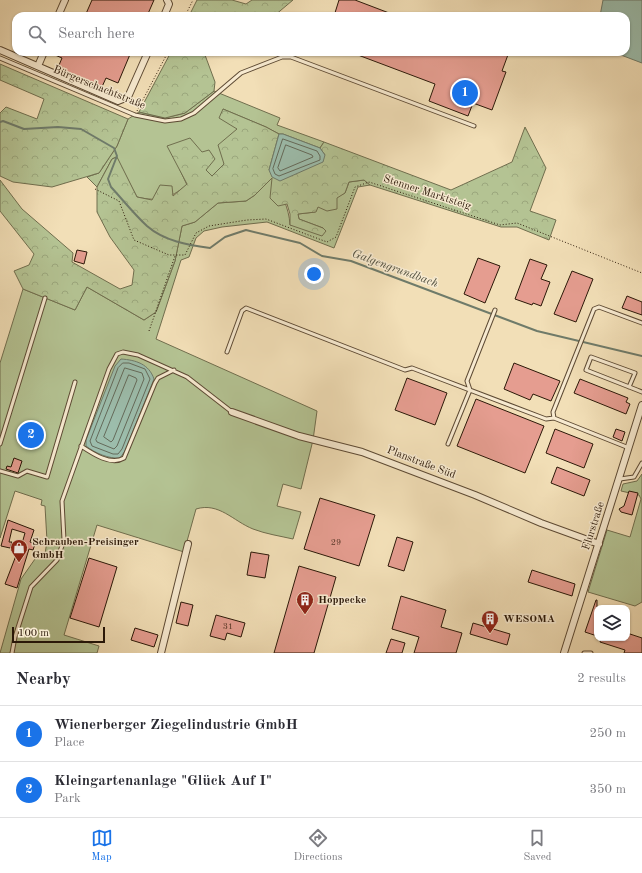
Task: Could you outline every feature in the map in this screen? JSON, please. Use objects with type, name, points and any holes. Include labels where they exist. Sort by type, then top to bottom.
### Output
[{"type":"street","points":[[60,12],[65,0]]},
{"type":"street","points":[[166,12],[169,4],[167,0]]},
{"type":"street","name":"Bürgerschachtstraße","points":[[0,50],[12,55]]},
{"type":"street","name":"Bürgerschachtstraße","points":[[14,56],[118,101],[128,97],[146,56]]},
{"type":"street","name":"Bürgerschachtstraße","points":[[38,66],[42,56]]},
{"type":"street","name":"Flurstraße","points":[[564,653],[620,479],[642,405]]},
{"type":"street","name":"Planstraße Süd","points":[[232,412],[299,436],[362,452],[475,495],[541,523],[599,544]]},
{"type":"street","points":[[161,653],[188,544]]},
{"type":"lane","name":"Bürgerschachtstraße","points":[[0,58],[135,115],[164,121],[181,119],[194,112],[241,74],[282,57],[291,57],[474,126]]},
{"type":"lane","points":[[0,444],[45,298]]},
{"type":"lane","points":[[554,418],[553,412],[594,309],[599,307],[642,322]]},
{"type":"lane","points":[[227,352],[242,311],[246,308],[405,370],[412,368],[546,419],[554,418],[629,448]]},
{"type":"lane","points":[[448,444],[470,390],[467,381],[495,310]]},
{"type":"lane","points":[[12,653],[15,637],[31,587],[57,560],[64,540],[62,501],[109,369],[117,354],[129,352],[188,377],[232,412]]},
{"type":"lane","points":[[629,387],[635,373],[591,357],[586,370],[629,387],[642,392]]},
{"type":"lane","points":[[81,446],[110,461],[118,461],[124,458],[154,383],[158,378],[174,370]]},
{"type":"lane","points":[[0,471],[18,476],[27,471],[46,476],[75,382]]},
{"type":"lane","points":[[620,479],[634,477],[642,463]]},
{"type":"lane","points":[[584,653],[591,653]]},
{"type":"path","points":[[187,12],[193,0]]},
{"type":"path","points":[[135,115],[166,56]]},
{"type":"path","name":"Stenner Marktsteig","points":[[175,255],[185,255],[190,248],[196,233],[209,226],[266,219],[326,242],[336,237],[355,187],[369,182],[500,225],[517,223],[642,273]]},
{"type":"path","points":[[95,189],[119,201],[134,240],[169,255],[175,255],[148,331]]},
{"type":"green space","points":[[197,0],[232,0],[246,4],[252,0],[293,0],[279,12],[191,12]]},
{"type":"green space","points":[[169,56],[205,56],[215,82],[214,91],[185,113],[165,118],[139,112]]},
{"type":"green space","points":[[0,64],[128,119],[117,146],[99,173],[52,187],[13,182],[0,176],[0,113],[6,107],[37,119],[44,99],[0,80]]},
{"type":"green space","points":[[214,91],[280,118],[277,125],[324,142],[320,148],[283,134],[279,134],[223,109],[237,129],[224,164],[212,177],[206,170],[180,170],[187,185],[164,198],[152,199],[137,197],[116,157],[112,159],[97,187],[87,177],[99,173],[117,146],[128,119],[139,112],[165,118],[185,113]]},
{"type":"green space","points":[[223,109],[279,134],[269,170],[325,155],[320,148],[324,142],[451,190],[512,162],[525,127],[546,168],[530,211],[556,220],[549,240],[517,227],[501,227],[370,185],[364,180],[349,182],[345,193],[337,198],[337,209],[327,211],[318,207],[316,212],[298,214],[299,219],[323,228],[326,231],[322,236],[290,225],[290,214],[287,204],[278,206],[270,198],[272,178],[255,195],[246,201],[218,203],[195,222],[182,226],[175,261],[156,312],[144,320],[87,287],[75,310],[23,289],[14,271],[29,265],[34,254],[0,211],[0,180],[22,209],[73,253],[72,262],[120,289],[132,285],[134,270],[110,237],[97,212],[97,187],[112,159],[117,157],[137,197],[152,200],[160,185],[172,186],[173,196],[187,184],[167,146],[190,138],[202,152],[209,150],[215,159],[206,170],[212,176],[224,164],[218,145],[237,129],[219,118]]},
{"type":"green space","points":[[272,177],[286,206],[290,225],[323,228],[299,219],[298,214],[315,212],[317,206],[345,193],[349,182],[364,180],[370,185],[358,187],[334,248],[267,222],[222,227],[204,231],[196,238],[189,257],[181,260],[156,339],[317,411],[313,440],[301,489],[283,484],[277,506],[301,512],[293,539],[268,534],[253,529],[226,513],[212,508],[196,509],[184,552],[97,525],[64,635],[99,646],[97,653],[0,653],[21,579],[35,559],[45,554],[47,541],[45,506],[41,505],[42,500],[15,491],[0,538],[0,363],[23,289],[75,310],[87,287],[144,320],[156,312],[175,261],[182,226],[195,222],[218,203],[246,201],[255,195]]},
{"type":"green space","points":[[642,474],[642,602],[635,606],[588,592],[607,530],[630,537],[641,499],[639,495],[621,491],[623,484],[637,481]]},
{"type":"water","points":[[603,0],[642,0],[642,63],[624,56],[630,56],[630,12],[601,12]]},
{"type":"water","points":[[279,134],[283,134],[320,148],[325,155],[323,162],[280,181],[272,177],[269,170]]},
{"type":"water","points":[[121,359],[132,360],[145,366],[152,374],[154,379],[125,451],[120,458],[111,458],[90,449],[86,446],[86,440],[115,366]]},
{"type":"building","points":[[92,0],[154,0],[149,12],[87,12]]},
{"type":"building","points":[[339,0],[355,0],[386,12],[335,12]]},
{"type":"building","points":[[57,56],[129,56],[118,83],[106,78],[101,89],[57,70],[62,58]]},
{"type":"building","points":[[361,56],[508,56],[502,71],[506,72],[492,110],[473,103],[468,116],[429,101],[435,84]]},
{"type":"building","points":[[77,250],[87,252],[84,264],[74,261]]},
{"type":"building","points":[[478,258],[500,266],[485,303],[464,294]]},
{"type":"building","points":[[530,259],[547,265],[541,279],[550,282],[541,306],[533,303],[532,305],[515,299]]},
{"type":"building","points":[[572,271],[593,279],[576,322],[554,314]]},
{"type":"building","points":[[627,296],[642,302],[642,315],[622,308]]},
{"type":"building","points":[[514,363],[560,381],[551,401],[533,394],[530,400],[504,389]]},
{"type":"building","points":[[407,378],[447,393],[435,425],[395,410]]},
{"type":"building","points":[[580,379],[628,398],[626,402],[630,404],[626,414],[574,393]]},
{"type":"building","points":[[476,399],[544,426],[525,473],[457,446]]},
{"type":"building","points":[[555,429],[593,444],[584,468],[546,453]]},
{"type":"building","points":[[616,429],[625,432],[622,441],[613,437]]},
{"type":"building","points":[[14,458],[22,461],[18,473],[6,469],[7,466],[11,467]]},
{"type":"building","points":[[557,467],[590,480],[584,496],[551,483]]},
{"type":"building","points":[[629,491],[638,493],[632,515],[621,512],[619,509],[624,506]]},
{"type":"building","points":[[320,498],[375,515],[359,566],[304,549]]},
{"type":"building","points":[[8,520],[34,530],[30,542],[35,544],[33,550],[29,549],[17,588],[5,584],[17,553],[19,554],[25,533],[12,529],[9,542],[12,542],[10,548],[1,546]]},
{"type":"building","points":[[397,537],[413,542],[404,571],[388,566]]},
{"type":"building","points":[[251,552],[269,555],[265,578],[247,575]]},
{"type":"building","points":[[89,558],[117,567],[99,627],[70,618]]},
{"type":"building","name":"Hoppecke","points":[[299,566],[336,577],[314,653],[274,653]]},
{"type":"building","points":[[532,570],[575,584],[572,596],[528,582]]},
{"type":"building","points":[[401,596],[446,610],[441,627],[462,633],[456,653],[414,653],[419,637],[392,629]]},
{"type":"building","points":[[181,602],[193,605],[188,626],[176,623]]},
{"type":"building","points":[[594,606],[594,635],[585,632]]},
{"type":"building","points":[[216,615],[245,623],[241,637],[227,633],[225,640],[210,636]]},
{"type":"building","name":"WESOMA","points":[[473,623],[510,634],[507,645],[470,634]]},
{"type":"building","points":[[135,628],[158,635],[154,647],[131,640]]},
{"type":"building","points":[[630,634],[642,638],[642,653],[624,653],[625,650],[600,642],[630,641]]},
{"type":"building","points":[[391,639],[405,643],[402,653],[386,653]]},
{"type":"waterway","name":"Galgengrundbach","points":[[0,122],[3,121],[24,129],[58,127],[81,129],[114,148],[117,156],[108,179],[111,187],[147,226],[161,235],[177,242],[210,248],[225,237],[246,230],[300,243],[322,256],[351,261],[537,331],[642,356]]},
{"type":"place","name":"Wienerberger Ziegelindustrie GmbH","points":[[465,93]]},
{"type":"place","name":"Kleingartenanlage \"Glück Auf I\"","points":[[31,435]]},
{"type":"place","name":"Schrauben-Preisinger GmbH","points":[[19,563]]},
{"type":"place","name":"Hoppecke","points":[[305,615]]},
{"type":"place","name":"WESOMA","points":[[490,634]]}]
